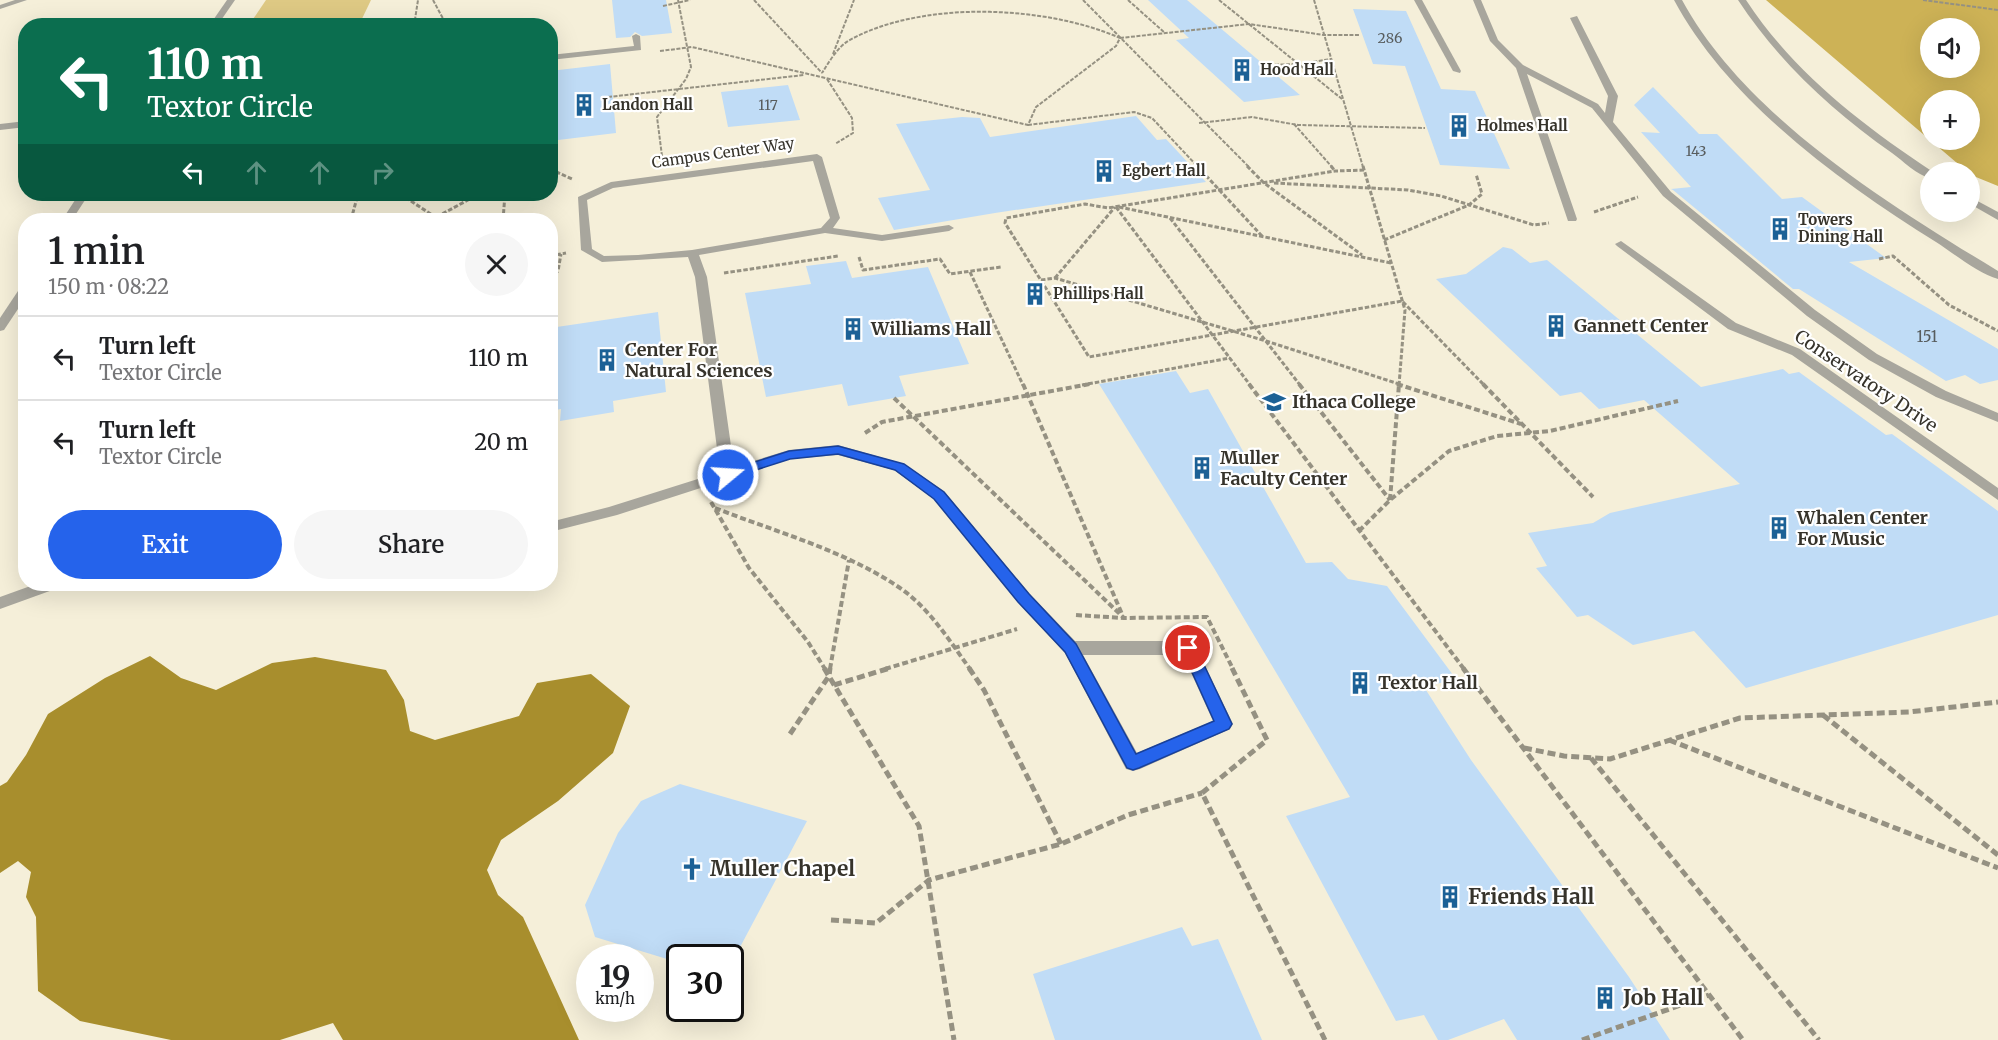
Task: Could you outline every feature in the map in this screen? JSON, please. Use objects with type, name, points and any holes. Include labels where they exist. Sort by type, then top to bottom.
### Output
[{"type":"street","points":[[0,8],[22,0]]},
{"type":"street","points":[[219,18],[231,0]]},
{"type":"street","points":[[1418,0],[1457,71]]},
{"type":"street","points":[[1477,0],[1494,41],[1520,67],[1594,106],[1662,188],[1811,313],[1873,357],[1941,394],[1998,418]]},
{"type":"street","points":[[1678,0],[1710,49],[1791,134],[1870,196],[1921,230],[1998,276]]},
{"type":"street","points":[[1742,0],[1775,45],[1840,109],[1920,168]]},
{"type":"street","points":[[1574,18],[1613,96],[1608,123]]},
{"type":"street","points":[[558,57],[638,48],[636,36]]},
{"type":"street","points":[[1520,67],[1572,219]]},
{"type":"street","points":[[0,127],[18,125]]},
{"type":"street","name":"Campus Center Way","points":[[817,156],[835,218],[825,230],[807,235],[692,253],[602,259],[587,250],[582,199],[611,185],[665,177],[817,156]]},
{"type":"street","points":[[1980,206],[1998,217]]},
{"type":"street","points":[[825,230],[882,238],[949,228]]},
{"type":"street","name":"Conservatory Drive","points":[[1621,244],[1732,326],[1796,352],[1998,495]]},
{"type":"street","points":[[692,253],[701,277],[728,475]]},
{"type":"street","points":[[0,327],[18,299]]},
{"type":"street","points":[[558,525],[789,455],[838,450],[899,467],[939,495],[1045,621],[1071,648],[1133,763],[1224,724],[1188,648],[1071,648]]},
{"type":"street","points":[[0,603],[33,591]]},
{"type":"path","points":[[415,18],[418,0]]},
{"type":"path","points":[[433,0],[443,18]]},
{"type":"path","points":[[663,6],[690,0]]},
{"type":"path","points":[[754,0],[822,73],[852,118],[853,133],[817,156]]},
{"type":"path","points":[[822,73],[833,55],[854,0]]},
{"type":"path","points":[[1083,0],[1264,183],[1362,255]]},
{"type":"path","points":[[1128,0],[1165,33]]},
{"type":"path","points":[[1219,0],[1343,100]]},
{"type":"path","points":[[1314,0],[1405,310],[1390,500]]},
{"type":"path","points":[[1923,0],[1998,10]]},
{"type":"path","points":[[665,177],[657,117],[675,90],[686,79],[691,66],[678,2]]},
{"type":"path","points":[[833,55],[848,41],[870,29],[935,10],[1012,8]]},
{"type":"path","points":[[1045,12],[1100,27],[1120,38],[1249,24],[1324,35],[1360,35]]},
{"type":"path","points":[[1028,125],[1036,106],[1116,46],[1120,38]]},
{"type":"path","points":[[638,48],[657,51],[688,48],[1028,125],[1134,112],[1152,117],[1262,236]]},
{"type":"path","points":[[1264,64],[1299,64],[1331,59]]},
{"type":"path","points":[[608,98],[808,74]]},
{"type":"path","points":[[1199,123],[1252,117],[1294,124],[1425,128]]},
{"type":"path","points":[[1294,124],[1335,171]]},
{"type":"path","points":[[1364,170],[1335,171],[1116,207],[1107,208],[1085,204],[1006,218],[1005,223],[1089,357],[1402,301]]},
{"type":"path","points":[[1384,240],[1468,205],[1482,194],[1476,174]]},
{"type":"path","points":[[1264,183],[1408,190],[1441,196],[1534,225],[1572,219],[1662,188]]},
{"type":"path","points":[[410,201],[428,213]]},
{"type":"path","points":[[445,213],[466,201]]},
{"type":"path","points":[[1116,207],[1391,262]]},
{"type":"path","points":[[1055,278],[1116,207]]},
{"type":"path","points":[[1116,207],[1743,1040]]},
{"type":"path","points":[[1170,218],[1390,500]]},
{"type":"path","points":[[558,270],[561,254]]},
{"type":"path","points":[[701,277],[847,254]]},
{"type":"path","points":[[853,255],[859,256],[863,270],[940,259],[950,274],[1001,267]]},
{"type":"path","points":[[1879,259],[1893,256],[1949,305],[1998,331]]},
{"type":"path","points":[[970,272],[1028,395],[1136,648]]},
{"type":"path","points":[[1041,280],[1055,278],[1234,331],[1524,425]]},
{"type":"path","points":[[1402,301],[1593,497]]},
{"type":"path","points":[[838,450],[882,422],[1230,358]]},
{"type":"path","points":[[894,398],[1124,618]]},
{"type":"path","points":[[1359,531],[1390,500],[1449,451],[1497,436],[1550,431],[1678,401]]},
{"type":"path","points":[[700,483],[748,568],[808,642],[919,826],[954,1040]]},
{"type":"path","points":[[714,508],[849,560],[899,587],[938,624],[984,690],[1061,844]]},
{"type":"path","points":[[790,734],[829,676],[849,560]]},
{"type":"path","points":[[831,920],[876,923],[929,880],[1061,844],[1128,815],[1202,793],[1267,740],[1207,617],[1124,618],[1065,614],[834,685]]},
{"type":"path","points":[[1522,747],[1564,756],[1610,759],[1740,718],[1909,712],[1998,702]]},
{"type":"path","points":[[1823,715],[1998,855]]},
{"type":"path","points":[[1668,740],[1998,868]]},
{"type":"path","points":[[1590,758],[1819,1040]]},
{"type":"path","points":[[1202,793],[1325,1040]]},
{"type":"path","points":[[1582,1040],[1709,995]]},
{"type":"shaded area","points":[[266,0],[371,0],[362,18],[254,18]]},
{"type":"shaded area","points":[[1766,0],[1998,0],[1998,186],[1980,179],[1980,162],[1956,162],[1942,150],[1980,150],[1980,90],[1920,90],[1920,131]]},
{"type":"shaded area","points":[[150,656],[181,678],[216,690],[272,663],[315,657],[386,670],[404,700],[410,731],[435,740],[519,716],[537,683],[591,674],[630,706],[613,753],[558,801],[501,840],[487,870],[498,895],[523,917],[579,1040],[343,1040],[333,1023],[280,1040],[171,1040],[80,1021],[38,991],[36,917],[26,897],[31,872],[18,861],[0,873],[0,786],[7,782],[26,755],[48,714],[105,678]]},
{"type":"building","points":[[612,0],[666,0],[672,33],[642,36],[635,32],[630,37],[616,38]]},
{"type":"building","name":"Hood Hall","points":[[1148,0],[1187,0],[1300,95],[1244,102],[1176,40],[1189,38]]},
{"type":"building","points":[[1353,9],[1406,11],[1441,89],[1475,91],[1510,169],[1440,165],[1405,66],[1373,64]]},
{"type":"building","name":"Landon Hall","points":[[610,64],[616,133],[558,140],[558,70]]},
{"type":"building","points":[[788,85],[800,120],[728,127],[721,92]]},
{"type":"building","points":[[1653,87],[1699,134],[1717,134],[1782,199],[1802,197],[1886,258],[1849,262],[1998,349],[1998,380],[1980,384],[1965,375],[1946,381],[1799,289],[1793,289],[1671,189],[1691,187],[1641,132],[1660,133],[1634,105]]},
{"type":"building","points":[[1136,116],[1157,140],[1166,139],[1206,182],[894,230],[878,198],[930,190],[896,124],[962,117],[980,118],[990,137]]},
{"type":"building","name":"Whalen Center For Music","points":[[1503,247],[1512,249],[1530,263],[1547,260],[1701,387],[1783,369],[1789,374],[1799,372],[1886,435],[1892,434],[1998,511],[1998,615],[1746,688],[1694,631],[1633,645],[1588,615],[1577,617],[1536,568],[1547,566],[1528,533],[1593,523],[1610,513],[1740,484],[1644,400],[1599,409],[1581,392],[1560,396],[1436,279],[1466,274]]},
{"type":"building","name":"Williams Hall","points":[[846,261],[852,278],[928,267],[969,364],[899,376],[906,396],[848,406],[842,384],[766,397],[745,293],[811,284],[806,266]]},
{"type":"building","name":"Center For Natural Sciences","points":[[658,312],[666,392],[613,401],[614,412],[560,421],[558,327]]},
{"type":"building","points":[[1176,371],[1190,393],[1208,389],[1306,563],[1332,562],[1348,579],[1387,586],[1456,679],[1424,687],[1471,760],[1629,977],[1670,1040],[1517,1040],[1504,1019],[1448,1040],[1438,1040],[1424,1015],[1396,1021],[1286,816],[1350,797],[1214,568],[1099,384]]},
{"type":"building","name":"Muller Chapel","points":[[680,784],[807,821],[742,944],[666,944],[666,959],[654,955],[654,944],[618,944],[595,937],[585,905],[618,833],[641,801]]},
{"type":"building","points":[[1182,927],[1192,946],[1218,939],[1262,1040],[1055,1040],[1033,974]]},
{"type":"place","name":"Hood Hall","points":[[1242,70]]},
{"type":"place","name":"Landon Hall","points":[[584,105]]},
{"type":"place","name":"Holmes Hall","points":[[1459,126]]},
{"type":"place","name":"Egbert Hall","points":[[1104,171]]},
{"type":"place","name":"Towers Dining Hall","points":[[1780,229]]},
{"type":"place","name":"Phillips Hall","points":[[1035,294]]},
{"type":"place","name":"Gannett Center","points":[[1556,326]]},
{"type":"place","name":"Williams Hall","points":[[853,329]]},
{"type":"place","name":"Center For Natural Sciences","points":[[607,360]]},
{"type":"place","name":"Ithaca College","points":[[1274,402]]},
{"type":"place","name":"Muller Faculty Center","points":[[1202,468]]},
{"type":"place","name":"Whalen Center For Music","points":[[1779,528]]},
{"type":"place","name":"Textor Hall","points":[[1360,683]]},
{"type":"place","name":"Muller Chapel","points":[[692,869]]},
{"type":"place","name":"Friends Hall","points":[[1450,897]]},
{"type":"place","name":"Job Hall","points":[[1605,998]]},
{"type":"route","points":[[728,475],[789,455],[838,450],[899,467],[939,495],[1024,598],[1071,648],[1133,763],[1224,724],[1188,648]]}]
